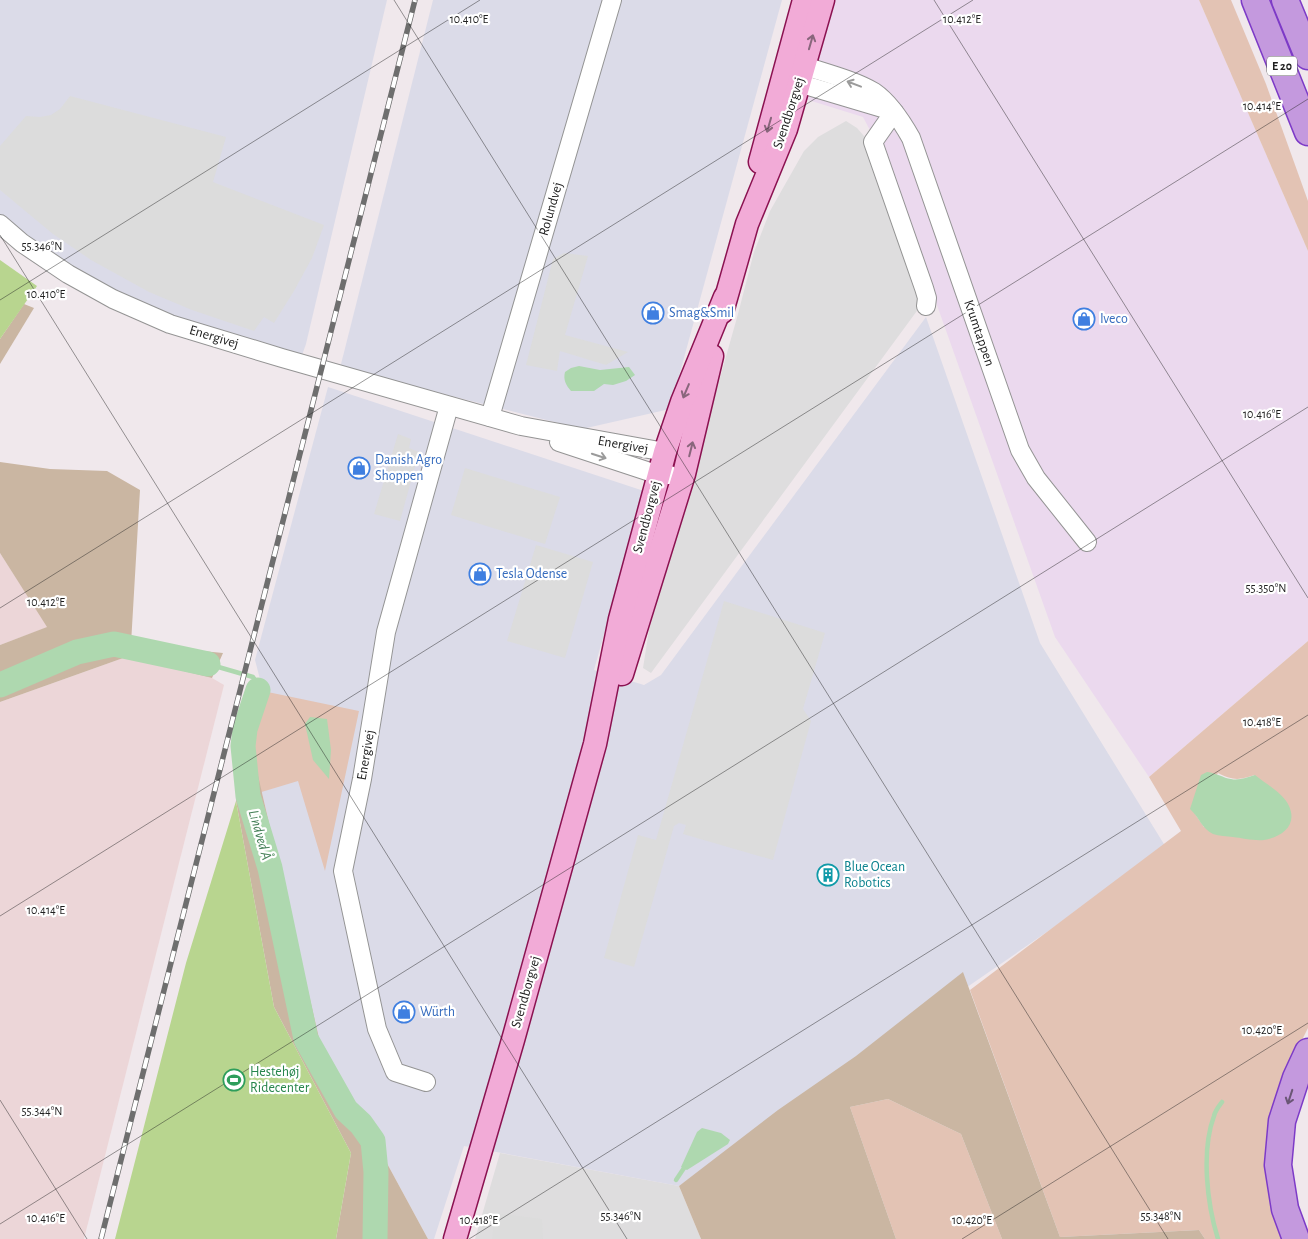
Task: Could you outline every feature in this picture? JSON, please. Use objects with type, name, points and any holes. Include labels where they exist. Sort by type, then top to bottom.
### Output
[{"type":"highway","name":"E 20","points":[[1255,0],[1308,132]]},
{"type":"highway","name":"E 20","points":[[1289,9],[1308,56]]},
{"type":"highway","points":[[1289,9],[1308,48]]},
{"type":"highway","points":[[1296,1239],[1284,1209],[1278,1165],[1282,1121],[1296,1078],[1308,1052]]},
{"type":"highway","points":[[1308,1099],[1300,1119],[1295,1159],[1301,1201],[1308,1221]]},
{"type":"main road","name":"Svendborgvej","points":[[595,744],[614,703],[671,474],[665,452],[682,402],[725,297],[748,224],[786,129],[804,0]]},
{"type":"main road","name":"Svendborgvej","points":[[794,72],[823,0]]},
{"type":"main road","name":"Svendborgvej","points":[[455,1239],[508,1059],[595,744],[620,619],[671,474],[701,409],[725,297]]},
{"type":"street","name":"Rolundvej","points":[[490,417],[612,0]]},
{"type":"street","points":[[794,72],[894,112],[873,142],[924,288],[927,298],[926,306]]},
{"type":"street","name":"Krumtappen","points":[[894,112],[911,138],[1020,450],[1036,478],[1087,542]]},
{"type":"street","name":"Energivej","points":[[0,224],[22,243],[68,274],[113,298],[170,324],[521,426],[665,452]]},
{"type":"street","name":"Energivej","points":[[426,1082],[396,1072],[377,1029],[343,871],[363,773],[386,632],[449,406]]},
{"type":"street","name":"Energivej","points":[[521,426],[569,446],[671,474]]},
{"type":"shaded area","points":[[0,0],[387,0],[306,344],[296,372],[120,312],[0,237]]},
{"type":"shaded area","points":[[433,0],[782,0],[670,409],[582,429],[340,368]]},
{"type":"shaded area","points":[[831,0],[1199,0],[1308,251],[1308,641],[1149,777],[1055,637],[885,159],[863,117],[802,98]]},
{"type":"shaded area","points":[[1199,0],[1231,0],[1266,84],[1308,201],[1308,251]]},
{"type":"shaded area","points":[[70,96],[226,137],[213,182],[324,225],[312,258],[274,323],[264,317],[254,331],[192,310],[149,292],[91,260],[53,234],[0,190],[0,146],[26,116],[40,117],[51,115],[60,109]]},
{"type":"shaded area","points":[[846,121],[857,128],[864,136],[872,154],[922,304],[651,673],[643,668],[649,630],[754,252],[770,211],[804,151],[818,137]]},
{"type":"shaded area","points":[[564,253],[588,256],[565,335],[628,352],[606,365],[560,351],[557,371],[526,365],[553,259]]},
{"type":"shaded area","points":[[0,260],[37,286],[0,339]]},
{"type":"shaded area","points":[[24,304],[34,308],[0,364],[0,339]]},
{"type":"shaded area","points":[[926,317],[1040,643],[1167,849],[679,1186],[464,1146],[434,1239],[428,1239],[319,1038],[253,754],[263,691],[255,660],[328,387],[644,491],[594,670],[644,685],[661,675]]},
{"type":"shaded area","points":[[579,366],[600,370],[629,367],[635,375],[626,381],[613,385],[604,384],[594,391],[571,391],[565,382],[565,372]]},
{"type":"shaded area","points":[[398,434],[411,439],[409,448],[419,452],[400,521],[374,514]]},
{"type":"shaded area","points":[[0,462],[50,469],[107,471],[140,490],[131,644],[223,653],[212,678],[126,657],[0,702],[0,645],[47,627],[0,553]]},
{"type":"shaded area","points":[[465,468],[560,497],[545,544],[451,515]]},
{"type":"shaded area","points":[[536,545],[593,562],[565,658],[507,641]]},
{"type":"shaded area","points":[[0,553],[48,627],[0,645]]},
{"type":"shaded area","points":[[724,601],[825,633],[803,709],[811,721],[773,860],[683,834],[686,825],[679,823],[674,826],[634,967],[604,958],[638,835],[656,840]]},
{"type":"shaded area","points":[[1308,641],[1308,1028],[1287,1070],[1273,1105],[1268,1146],[1282,1239],[1205,1239],[1199,1230],[1060,1237],[970,990],[1181,831],[1149,777]],"holes":[[[1218,773],[1236,779],[1255,775],[1204,827],[1195,814]]]},
{"type":"shaded area","points":[[126,657],[212,678],[224,685],[84,1239],[0,1239],[0,702]]},
{"type":"shaded area","points":[[258,690],[359,711],[325,871],[298,781],[248,796],[243,746],[245,729]]},
{"type":"shaded area","points":[[310,717],[327,719],[331,750],[329,779],[313,760],[305,724]]},
{"type":"shaded area","points":[[253,754],[319,1038],[428,1239],[336,1239],[351,1153],[274,1007],[236,801]]},
{"type":"shaded area","points":[[1207,772],[1234,779],[1255,775],[1279,793],[1286,801],[1291,813],[1290,825],[1282,833],[1264,840],[1220,836],[1209,832],[1190,809],[1201,775]]},
{"type":"shaded area","name":"Hestehøj Ridecenter","points":[[236,801],[274,1007],[351,1153],[336,1239],[115,1239],[186,963]]},
{"type":"shaded area","points":[[963,972],[1060,1237],[1199,1230],[1205,1239],[1002,1239],[961,1134],[888,1099],[850,1107],[896,1239],[701,1239],[679,1186],[778,1110],[856,1056]]},
{"type":"shaded area","points":[[888,1099],[961,1134],[1002,1239],[896,1239],[850,1107]]},
{"type":"shaded area","points":[[702,1128],[721,1133],[730,1140],[728,1144],[687,1170],[681,1167],[697,1132]]},
{"type":"shaded area","points":[[500,1153],[679,1186],[701,1239],[475,1239]]},
{"type":"shaded area","points":[[495,1213],[542,1219],[543,1239],[492,1239]]},
{"type":"waterway","name":"Lindved Å","points":[[0,685],[77,652],[114,644],[208,664]]},
{"type":"waterway","name":"Lindved Å","points":[[208,664],[253,677],[259,685],[258,690]]},
{"type":"waterway","name":"Lindved Å","points":[[258,690],[245,729],[243,746],[248,796],[270,868],[306,1039],[346,1110],[361,1124],[373,1141],[376,1172],[375,1239]]},
{"type":"waterway","points":[[1218,1239],[1208,1194],[1207,1161],[1210,1130],[1215,1112],[1222,1102]]},
{"type":"waterway","points":[[676,1180],[684,1168]]},
{"type":"railway","points":[[101,1239],[415,0]]},
{"type":"place","name":"Smag&Smil","points":[[653,313]]},
{"type":"place","name":"Iveco","points":[[1084,319]]},
{"type":"place","name":"Danish Agro Shoppen","points":[[359,468]]},
{"type":"place","name":"Tesla Odense","points":[[480,574]]},
{"type":"place","name":"Blue Ocean Robotics","points":[[828,875]]},
{"type":"place","name":"Würth","points":[[404,1012]]},
{"type":"place","name":"Hestehøj Ridecenter","points":[[234,1080]]}]
